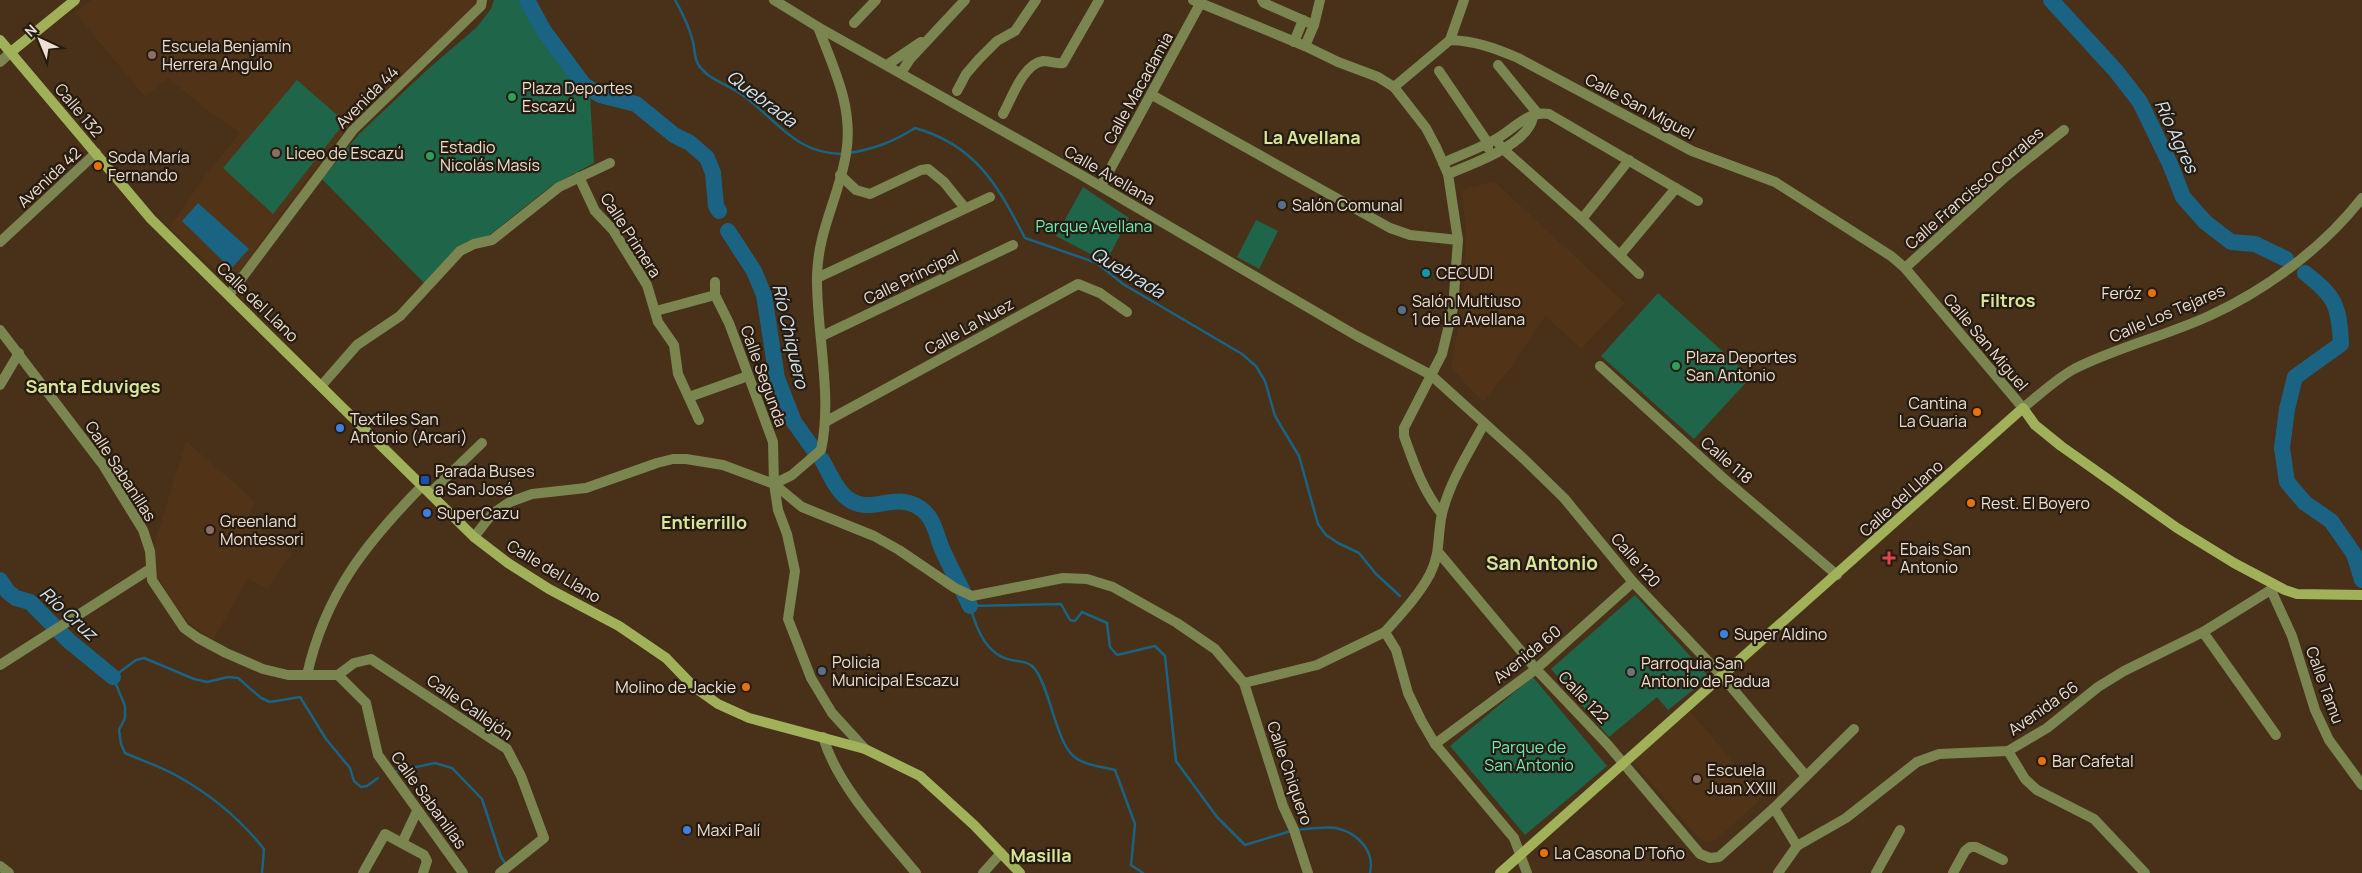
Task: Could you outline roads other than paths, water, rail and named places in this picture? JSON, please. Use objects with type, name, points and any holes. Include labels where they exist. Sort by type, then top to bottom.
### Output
[{"type":"main road","points":[[11,52],[75,0]]},
{"type":"main road","name":"Calle 132","points":[[0,40],[96,153]]},
{"type":"main road","name":"Calle del Llano","points":[[96,153],[152,218],[474,537],[508,563],[549,589],[619,626],[666,658],[694,687],[718,704],[749,718],[865,749],[920,776],[944,796],[1020,873]]},
{"type":"main road","points":[[2023,408],[2035,425],[2061,446],[2177,528],[2274,588],[2297,594],[2362,595]]},
{"type":"main road","name":"Calle del Llano","points":[[1500,873],[2023,408]]},
{"type":"street","name":"Avenida 44","points":[[229,295],[353,130],[481,6],[482,0]]},
{"type":"street","points":[[854,23],[876,0]]},
{"type":"street","points":[[901,73],[910,59],[965,0]]},
{"type":"street","points":[[957,92],[966,74],[997,42],[1014,31],[1036,0]]},
{"type":"street","points":[[1003,114],[1026,72],[1034,64],[1045,61],[1063,63],[1099,0]]},
{"type":"street","points":[[1262,0],[1264,3],[1314,25]]},
{"type":"street","points":[[1305,46],[1314,25],[1320,0]]},
{"type":"street","points":[[1394,87],[1450,40],[1464,0]]},
{"type":"street","name":"Calle Avellana","points":[[781,1],[818,27],[1101,186],[1357,336],[1431,375]]},
{"type":"street","points":[[1197,2],[1378,77],[1394,87],[1426,128],[1443,162],[1448,174],[1458,240],[1453,308],[1442,354],[1404,428],[1404,436],[1422,483],[1430,500],[1442,514]]},
{"type":"street","name":"Calle Macadamia","points":[[1101,186],[1152,95],[1197,2]]},
{"type":"street","points":[[1294,42],[1304,20]]},
{"type":"street","points":[[774,484],[792,475],[821,450],[825,422],[822,336],[817,278],[818,259],[824,225],[846,154],[848,110],[842,87],[818,27]]},
{"type":"street","points":[[887,65],[936,32]]},
{"type":"street","name":"Calle San Miguel","points":[[1450,40],[1468,41],[1488,46],[1518,58],[1692,151],[1775,182],[1876,245],[1905,268],[2023,408]]},
{"type":"street","points":[[0,62],[11,52]]},
{"type":"street","points":[[1498,65],[1535,116]]},
{"type":"street","points":[[1439,72],[1492,141],[1582,219],[1639,274]]},
{"type":"street","points":[[1152,95],[1390,228],[1410,235],[1458,240]]},
{"type":"street","points":[[1443,162],[1492,141],[1524,118],[1549,114],[1698,201]]},
{"type":"street","points":[[1448,174],[1494,156],[1531,125],[1535,116]]},
{"type":"street","name":"Calle Francisco Corrales","points":[[1905,268],[2004,177],[2064,130]]},
{"type":"street","points":[[1492,141],[1489,150],[1494,156]]},
{"type":"street","name":"Avenida 42","points":[[1,239],[96,153]]},
{"type":"street","points":[[1582,219],[1630,160]]},
{"type":"street","points":[[322,385],[357,345],[400,316],[460,251],[474,244],[492,240],[543,199],[579,177],[610,163]]},
{"type":"street","points":[[840,175],[856,190],[870,194],[921,170],[928,169],[944,182],[966,208]]},
{"type":"street","name":"Calle Primera","points":[[579,177],[595,211],[613,230],[639,269],[647,286],[658,322],[674,345],[678,374],[690,396],[699,420]]},
{"type":"street","points":[[1620,255],[1676,188]]},
{"type":"street","points":[[817,278],[990,197]]},
{"type":"street","name":"Calle Los Tejares","points":[[2023,408],[2073,370],[2121,349],[2209,316],[2260,289],[2308,254],[2348,216],[2362,198]]},
{"type":"street","name":"Calle Principal","points":[[822,336],[1013,245]]},
{"type":"street","name":"Calle Segunda","points":[[715,282],[715,295],[729,323],[772,442],[774,484],[778,510],[787,534],[796,571],[788,619],[811,678],[832,713],[865,749]]},
{"type":"street","name":"Calle La Nuez","points":[[825,422],[1078,284],[1100,293],[1127,312]]},
{"type":"street","points":[[656,312],[715,295]]},
{"type":"street","name":"Calle Sabanillas","points":[[0,330],[103,465],[143,530],[150,551],[152,580],[184,628],[226,653],[263,668],[288,675],[338,675],[366,703],[378,755],[463,873]]},
{"type":"street","points":[[0,385],[19,353]]},
{"type":"street","name":"Calle 118","points":[[1600,366],[1722,477],[1837,575]]},
{"type":"street","name":"Calle 120","points":[[1431,375],[1564,498],[1633,582],[1722,676],[1806,776]]},
{"type":"street","points":[[690,396],[748,376]]},
{"type":"street","points":[[474,537],[492,514],[510,502],[532,494],[586,488],[674,459],[724,465],[774,484],[802,507],[874,536],[899,550],[955,588],[972,596],[1063,578],[1087,579],[1113,587],[1177,623],[1215,649],[1244,684],[1317,665],[1385,632],[1419,591],[1430,574],[1438,553],[1442,514],[1456,476],[1484,424]]},
{"type":"street","points":[[307,675],[313,647],[330,605],[346,577],[370,542],[426,489],[482,443]]},
{"type":"street","name":"Calle 122","points":[[1438,553],[1536,669],[1624,763],[1700,854],[1710,858],[1719,857],[1774,808]]},
{"type":"street","points":[[0,665],[61,624],[150,569]]},
{"type":"street","name":"Avenida 60","points":[[1435,744],[1536,669],[1633,582]]},
{"type":"street","name":"Avenida 66","points":[[1796,846],[1839,823],[1926,757],[1939,754],[2008,751],[2047,728],[2098,687],[2124,671],[2203,632],[2274,588]]},
{"type":"street","name":"Calle Tamu","points":[[2274,588],[2292,636],[2315,710],[2329,740],[2362,785]]},
{"type":"street","points":[[1385,632],[1396,650],[1408,693],[1435,744],[1514,838],[1527,873]]},
{"type":"street","points":[[2203,632],[2276,735]]},
{"type":"street","name":"Calle Callejón","points":[[338,675],[354,663],[370,659],[507,749],[521,776],[544,838],[500,873]]},
{"type":"street","name":"Calle Chiquero","points":[[1244,684],[1283,806],[1294,830],[1308,873]]},
{"type":"street","points":[[1778,873],[1796,846],[1774,808],[1854,729]]},
{"type":"street","points":[[823,737],[829,758],[848,786],[916,873]]},
{"type":"street","points":[[2008,751],[2025,779],[2037,790],[2094,820],[2145,873]]},
{"type":"street","points":[[402,843],[417,811]]},
{"type":"street","points":[[1876,873],[1900,830]]},
{"type":"street","points":[[362,873],[385,834],[424,855],[427,861],[423,873]]},
{"type":"street","points":[[1953,873],[1965,851],[1970,847],[1976,847],[2003,860]]},
{"type":"street","points":[[983,873],[1001,853]]},
{"type":"street","points":[[0,866],[9,873]]},
{"type":"water","points":[[198,203],[249,249],[231,269],[182,221]]},
{"type":"waterway","name":"Río Chiquero","points":[[527,0],[544,31],[584,85],[600,95],[636,104],[674,135],[690,143],[707,158],[713,173],[716,206],[719,211]]},
{"type":"waterway","name":"Quebrada","points":[[675,0],[690,31],[697,62],[707,74],[736,90],[799,142],[811,148],[843,154]]},
{"type":"waterway","name":"Río Agres","points":[[2051,0],[2116,71],[2140,102],[2170,164],[2183,197],[2205,222],[2231,242],[2255,244],[2286,259]]},
{"type":"waterway","name":"Quebrada","points":[[849,153],[883,144],[915,128],[936,135],[954,145],[983,170],[1005,201],[1025,238],[1097,263],[1123,284],[1242,354],[1256,366],[1265,381],[1275,416],[1299,456],[1318,524],[1326,535],[1359,553],[1376,574],[1400,596]]},
{"type":"waterway","name":"Río Chiquero","points":[[728,231],[754,271],[764,295],[777,378],[794,422],[814,450]]},
{"type":"waterway","name":"Río Agres","points":[[2305,273],[2323,289],[2334,303],[2339,320],[2341,344],[2295,377],[2287,409],[2282,448],[2287,482],[2305,503],[2331,521],[2354,554],[2362,580]]},
{"type":"waterway","name":"Río Chiquero","points":[[822,460],[839,490],[843,495],[856,503],[865,505],[891,502],[910,503],[925,512],[932,522],[943,551],[970,606]]},
{"type":"waterway","name":"Río Cruz","points":[[0,580],[8,592],[16,598],[30,602],[69,641],[113,677]]},
{"type":"waterway","points":[[1143,873],[1131,865],[1135,824],[1115,770],[1087,764],[1071,754],[1059,732],[1046,691],[1033,666],[1002,657],[995,653],[983,639],[975,623],[970,606],[1061,604],[1070,620],[1075,621],[1082,612],[1107,623],[1110,647],[1117,655],[1155,646],[1165,656],[1176,761],[1217,817],[1245,845],[1291,831]]},
{"type":"waterway","points":[[262,873],[264,849],[246,828],[225,809],[179,777],[125,753],[121,744],[119,730],[125,718],[125,706],[113,677],[136,660],[144,658],[194,679],[207,682],[228,677],[238,678],[261,698],[270,702],[300,697],[326,739],[350,768],[354,781],[361,787],[367,786],[378,778]]},
{"type":"waterway","points":[[397,771],[435,763],[452,768],[482,799],[501,857],[505,863]]},
{"type":"waterway","points":[[1296,830],[1331,827],[1351,834],[1367,850],[1370,857],[1370,873]]},
{"type":"place","name":"Escuela Benjamín Herrera Angulo","points":[[152,55]]},
{"type":"place","name":"Plaza Deportes Escazú","points":[[512,97]]},
{"type":"place","name":"Liceo de Escazú","points":[[276,153]]},
{"type":"place","name":"Estadio Nicolás Masís","points":[[430,156]]},
{"type":"place","name":"Soda María Fernando","points":[[98,166]]},
{"type":"place","name":"Salón Comunal","points":[[1282,205]]},
{"type":"place","name":"CECUDI","points":[[1426,273]]},
{"type":"place","name":"Feróz","points":[[2152,293]]},
{"type":"place","name":"Salón Multiuso 1 de La Avellana","points":[[1402,310]]},
{"type":"place","name":"Plaza Deportes San Antonio","points":[[1676,366]]},
{"type":"place","name":"Cantina La Guaria","points":[[1977,412]]},
{"type":"place","name":"Textiles San Antonio (Arcari)","points":[[340,428]]},
{"type":"place","name":"Parada Buses a San José","points":[[425,480]]},
{"type":"place","name":"Rest. El Boyero","points":[[1971,503]]},
{"type":"place","name":"SuperCazu","points":[[427,513]]},
{"type":"place","name":"Greenland Montessori","points":[[210,530]]},
{"type":"place","name":"Ebais San Antonio","points":[[1889,558]]},
{"type":"place","name":"Super Aldino","points":[[1724,634]]},
{"type":"place","name":"Policia Municipal Escazu","points":[[822,671]]},
{"type":"place","name":"Parroquia San Antonio de Padua","points":[[1631,672]]},
{"type":"place","name":"Molino de Jackie","points":[[746,687]]},
{"type":"place","name":"Bar Cafetal","points":[[2042,761]]},
{"type":"place","name":"Escuela Juan XXIII","points":[[1697,779]]},
{"type":"place","name":"Maxi Palí","points":[[687,830]]},
{"type":"place","name":"La Casona D'Toño","points":[[1544,853]]},
{"type":"district","name":"La Avellana","points":[[1312,137]]},
{"type":"district","name":"Filtros","points":[[2008,300]]},
{"type":"district","name":"Santa Eduviges","points":[[93,386]]},
{"type":"district","name":"Entierrillo","points":[[704,522]]},
{"type":"district","name":"San Antonio","points":[[1542,563]]},
{"type":"district","name":"Masilla","points":[[1041,855]]},
{"type":"park label","name":"Parque Avellana","points":[[1094,226]]},
{"type":"park label","name":"Parque de San Antonio","points":[[1529,756]]}]
